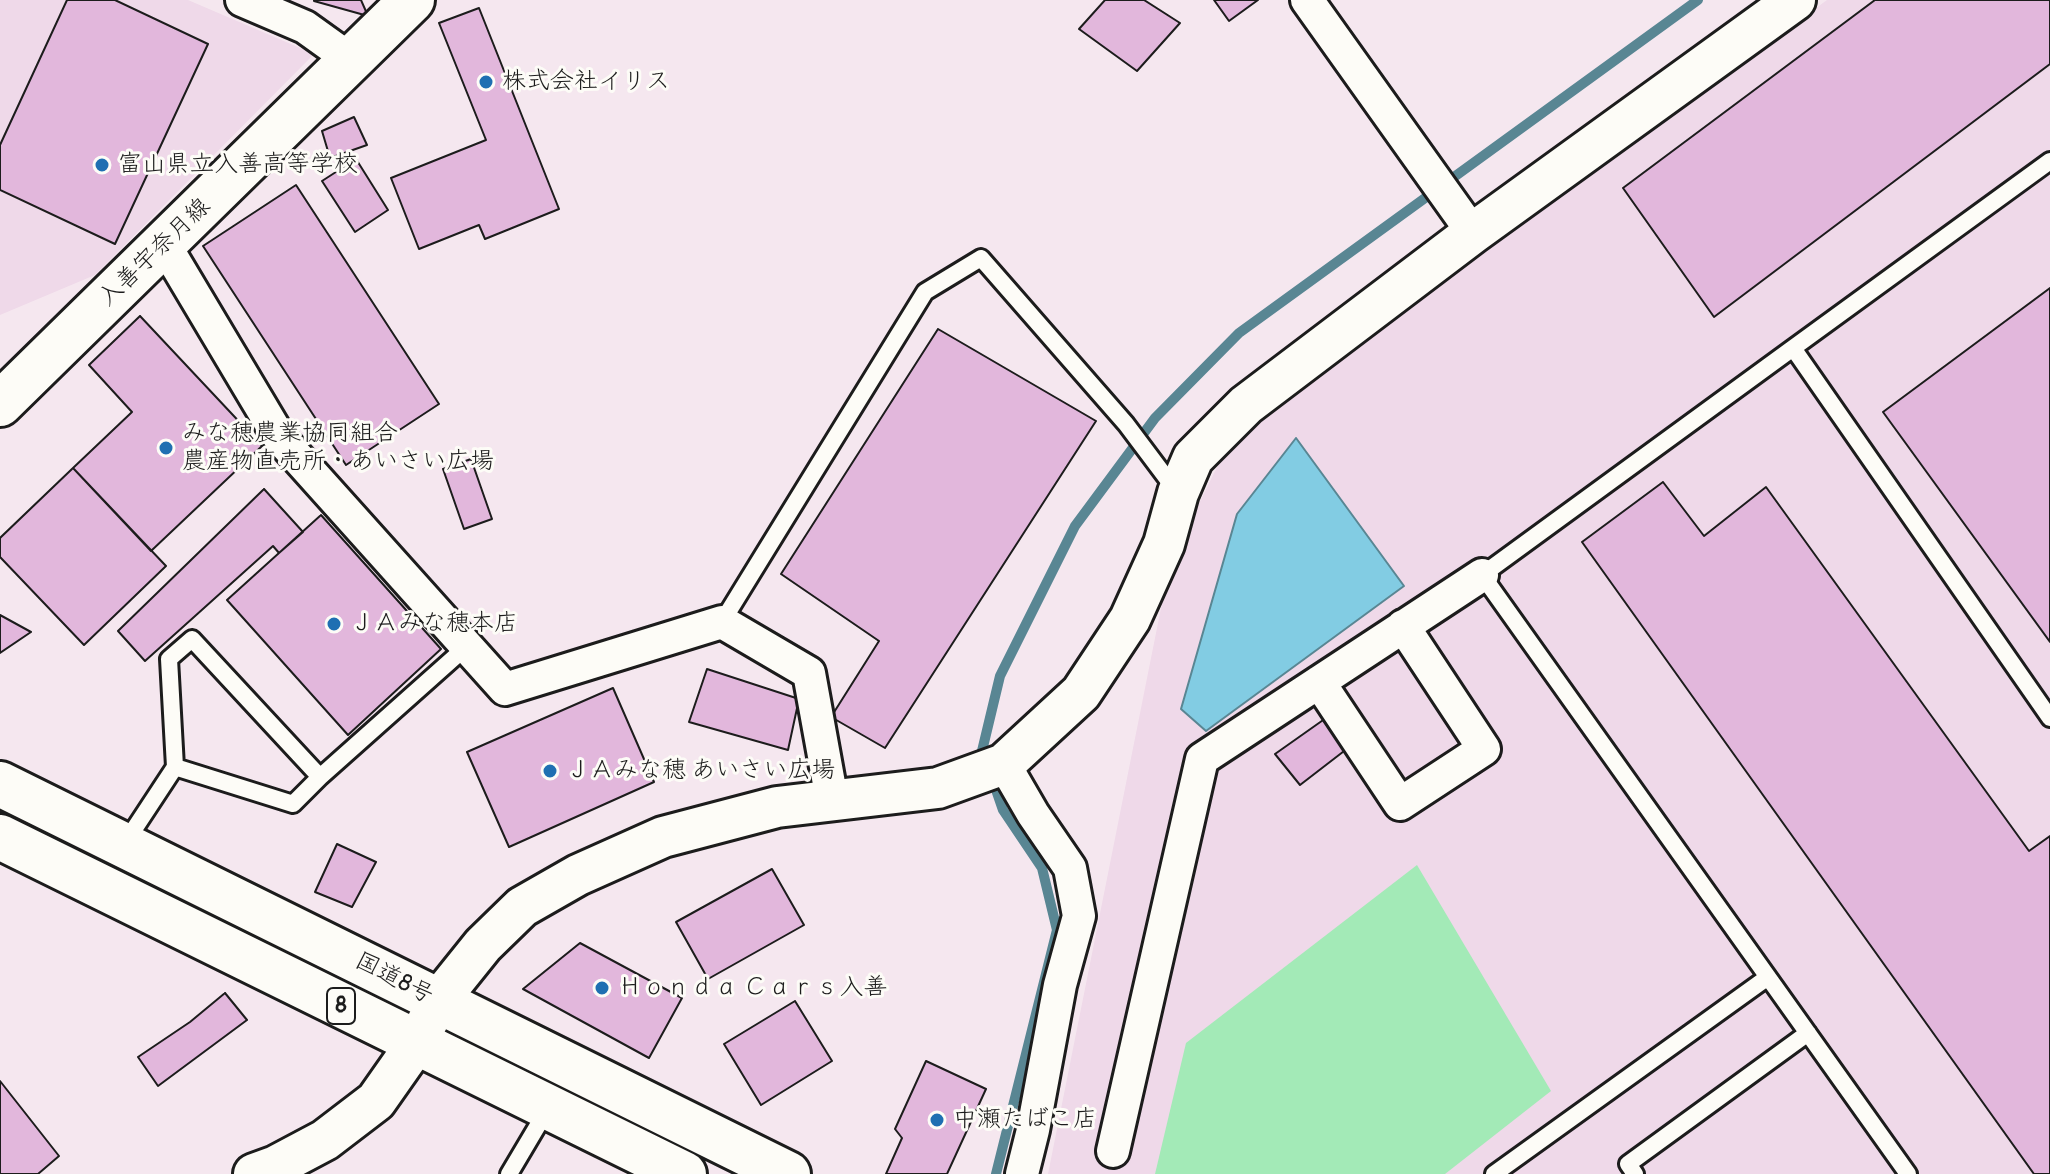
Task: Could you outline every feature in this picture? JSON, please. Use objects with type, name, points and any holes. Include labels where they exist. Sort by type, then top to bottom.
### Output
[{"type":"main road","name":"入善宇奈月線","points":[[0,404],[412,0]]},
{"type":"main road","name":"国道8号","points":[[0,784],[438,1001],[766,1169]]},
{"type":"main road","name":"国道8号","points":[[0,837],[684,1174]]},
{"type":"street","points":[[242,0],[305,27],[351,60]]},
{"type":"street","points":[[1307,0],[1473,233]]},
{"type":"street","points":[[259,1173],[325,1140],[376,1101],[416,1044],[438,1001],[483,945],[522,907],[578,875],[663,837],[777,807],[938,788],[1004,764],[1081,693],[1130,619],[1164,544],[1178,493],[1193,458],[1246,405],[1473,233],[1795,0]]},
{"type":"street","points":[[164,244],[279,437],[505,689],[722,622],[809,673],[832,800]]},
{"type":"street","points":[[1113,1151],[1202,759],[1482,575]]},
{"type":"street","points":[[1319,682],[1400,804],[1484,749],[1403,626]]},
{"type":"street","points":[[1004,764],[1070,868],[1079,916],[1060,985],[1022,1174]]},
{"type":"lane","points":[[1908,1174],[1482,575],[2050,161]]},
{"type":"lane","points":[[722,622],[925,292],[981,258],[1126,424],[1178,493]]},
{"type":"lane","points":[[1793,348],[2050,718]]},
{"type":"lane","points":[[124,845],[175,767],[169,659],[192,639],[320,777]]},
{"type":"lane","points":[[175,767],[293,804],[466,647]]},
{"type":"lane","points":[[1494,1174],[1768,977]]},
{"type":"lane","points":[[1635,1174],[1628,1164],[1808,1033]]},
{"type":"lane","points":[[509,1174],[548,1109]]},
{"type":"shaded area","name":"富山県立入善高等学校","points":[[0,0],[188,0],[314,54],[95,275],[0,315]]},
{"type":"shaded area","points":[[1827,0],[2050,0],[2050,1174],[1048,1174],[1164,593],[1185,532],[1222,457],[1275,405]]},
{"type":"green space","points":[[1417,865],[1551,1091],[1445,1174],[1155,1174],[1186,1043]]},
{"type":"water","points":[[1296,438],[1404,586],[1206,731],[1181,709],[1237,514]]},
{"type":"building","points":[[67,0],[115,0],[208,44],[115,244],[0,190],[0,145]]},
{"type":"building","points":[[361,0],[368,16],[314,1]]},
{"type":"building","points":[[1105,0],[1144,0],[1180,23],[1137,71],[1079,29]]},
{"type":"building","points":[[1214,0],[1258,0],[1229,21]]},
{"type":"building","points":[[1875,0],[2050,0],[2050,64],[1714,317],[1623,188]]},
{"type":"building","name":"株式会社イリス","points":[[479,8],[559,209],[485,239],[479,225],[419,249],[391,178],[486,140],[439,23]]},
{"type":"building","points":[[354,117],[367,145],[330,158],[322,131]]},
{"type":"building","points":[[356,159],[388,210],[355,232],[322,181]]},
{"type":"building","points":[[296,185],[439,404],[346,465],[203,246]]},
{"type":"building","points":[[2050,288],[2050,642],[1883,412]]},
{"type":"building","points":[[140,316],[262,446],[151,551],[73,468],[132,412],[89,365]]},
{"type":"building","points":[[938,329],[1096,421],[885,748],[831,717],[879,641],[781,574]]},
{"type":"building","points":[[471,459],[492,519],[464,529],[443,469]]},
{"type":"building","points":[[73,468],[166,566],[84,645],[0,557],[0,538]]},
{"type":"building","points":[[1663,482],[1704,536],[1766,487],[2029,851],[2050,836],[2050,1174],[2034,1174],[1582,542]]},
{"type":"building","points":[[264,489],[303,532],[279,553],[273,546],[145,661],[118,631]]},
{"type":"building","name":"ＪＡみな穂本店","points":[[321,515],[441,649],[348,735],[227,600]]},
{"type":"building","points":[[0,615],[31,632],[0,653]]},
{"type":"building","points":[[707,669],[799,699],[788,750],[689,722]]},
{"type":"building","points":[[613,688],[654,782],[509,847],[467,752]]},
{"type":"building","points":[[1326,718],[1348,748],[1300,785],[1275,754]]},
{"type":"building","points":[[337,844],[376,862],[352,907],[315,892]]},
{"type":"building","points":[[772,869],[804,925],[708,979],[676,922]]},
{"type":"building","points":[[580,943],[682,998],[649,1058],[523,989]]},
{"type":"building","points":[[225,993],[247,1020],[158,1086],[138,1057],[190,1022]]},
{"type":"building","points":[[795,1001],[832,1061],[761,1105],[724,1044]]},
{"type":"building","points":[[926,1061],[986,1089],[947,1174],[886,1174],[902,1138],[895,1129]]},
{"type":"building","points":[[0,1081],[59,1156],[38,1174],[0,1174]]},
{"type":"waterway","points":[[986,763],[982,751],[1000,676],[1075,526],[1155,418],[1239,333],[1698,0]]},
{"type":"waterway","points":[[992,778],[1003,810],[1042,868],[1057,930],[996,1174]]},
{"type":"place","name":"株式会社イリス","points":[[486,82]]},
{"type":"place","name":"富山県立入善高等学校","points":[[102,165]]},
{"type":"place","name":"みな穂農業協同組合 農産物直売所・あいさい広場","points":[[166,448]]},
{"type":"place","name":"ＪＡみな穂本店","points":[[334,624]]},
{"type":"place","name":"ＪＡみな穂 あいさい広場","points":[[550,771]]},
{"type":"place","name":"Ｈｏｎｄａ Ｃａｒｓ入善","points":[[602,988]]},
{"type":"place","name":"中瀬たばこ店","points":[[937,1120]]}]
